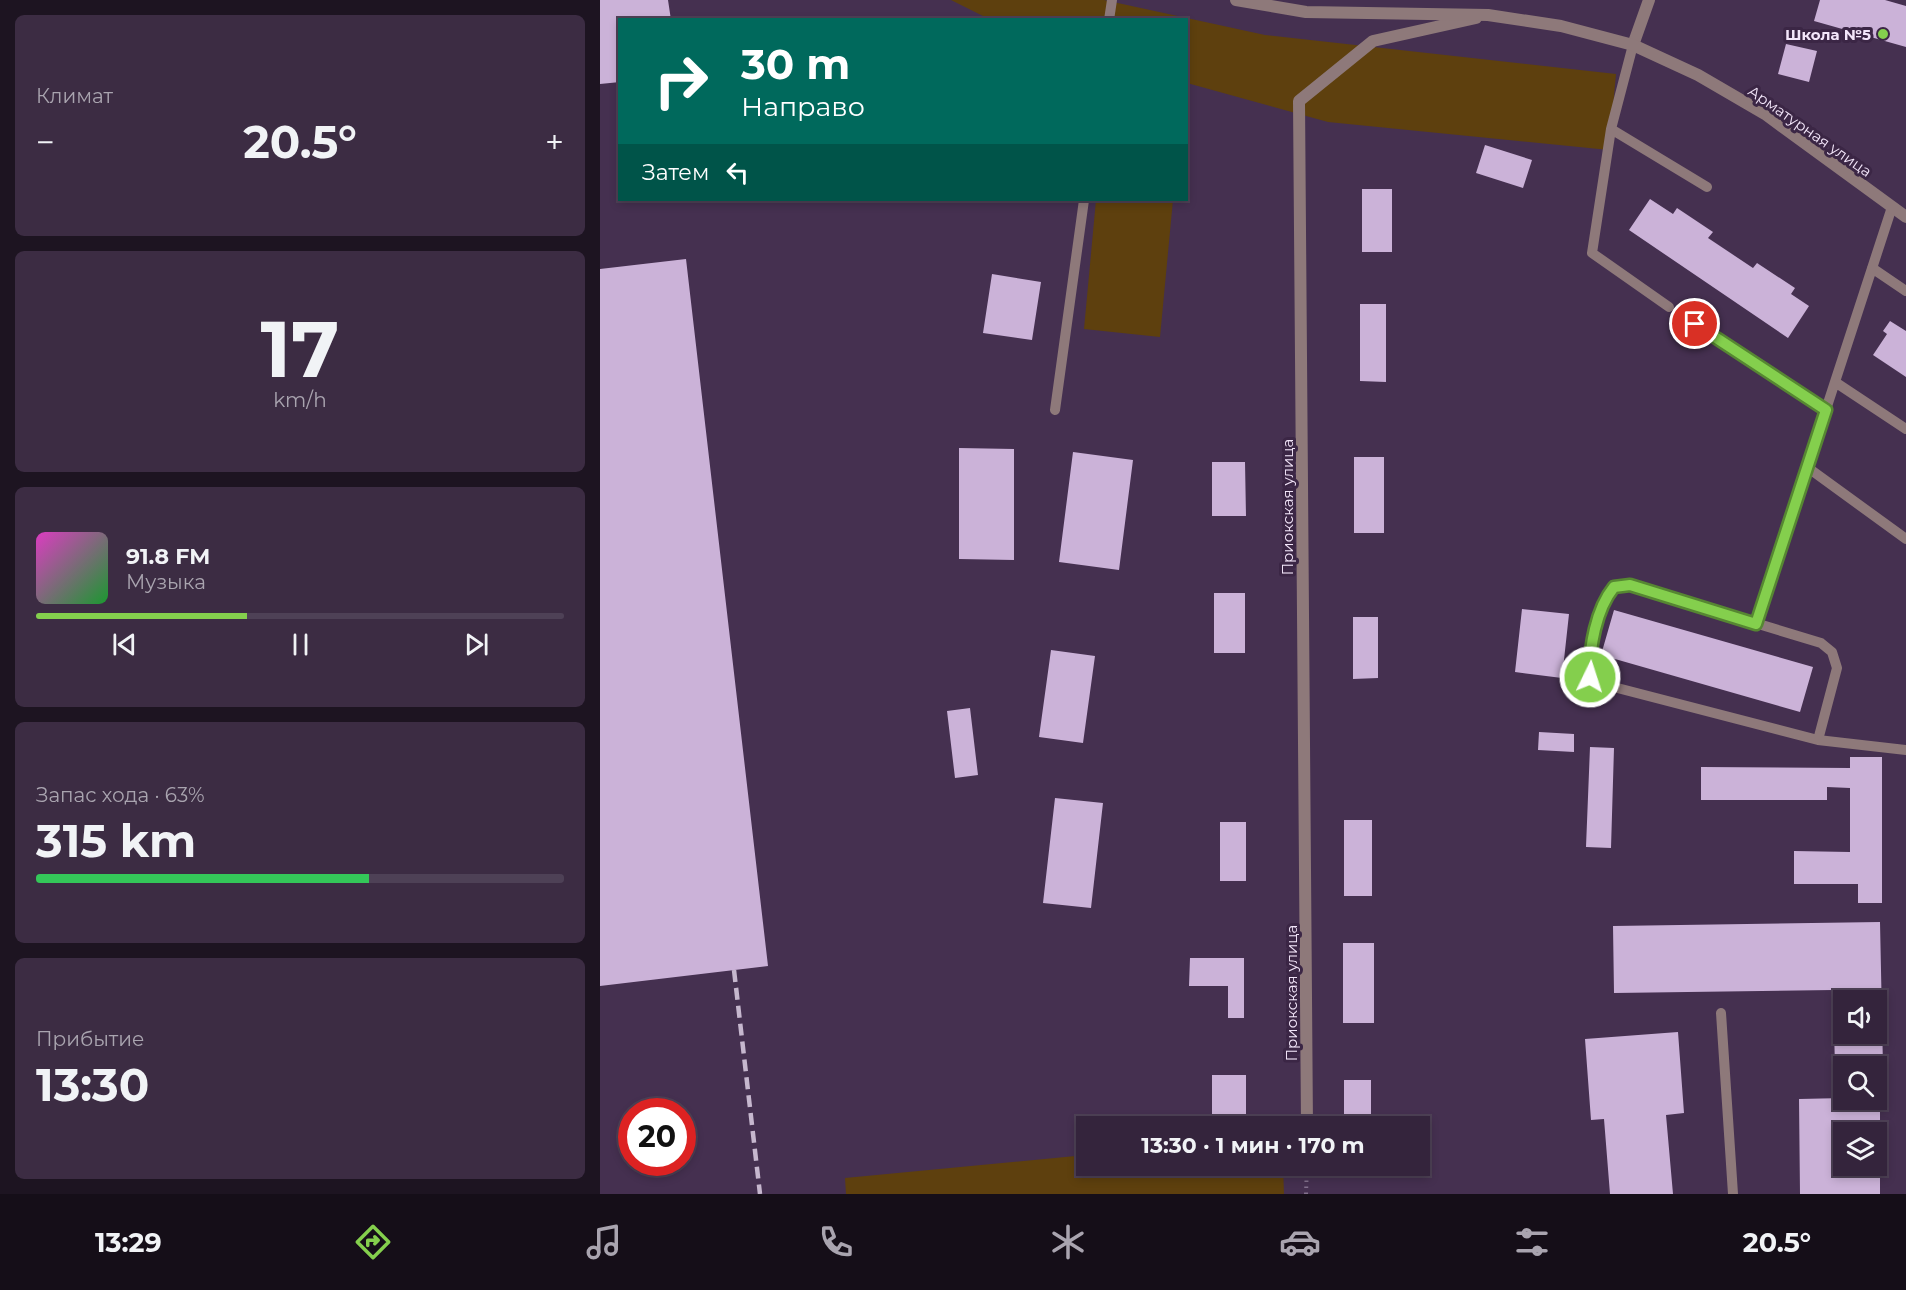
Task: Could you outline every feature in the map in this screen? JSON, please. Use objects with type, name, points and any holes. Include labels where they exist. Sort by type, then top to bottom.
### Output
[{"type":"street","name":"Арматурная улица","points":[[1236,0],[1306,12],[1488,15],[1561,26],[1633,45],[1698,75],[1765,114],[1906,217]]},
{"type":"street","points":[[1633,45],[1649,0]]},
{"type":"street","name":"Приокская улица","points":[[1307,1116],[1299,100],[1373,40],[1488,15]]},
{"type":"lane","points":[[1109,18],[1112,0]]},
{"type":"lane","points":[[1633,45],[1611,129],[1592,253],[1669,307]]},
{"type":"lane","points":[[1611,129],[1707,187]]},
{"type":"lane","points":[[1055,410],[1084,201]]},
{"type":"lane","points":[[1756,624],[1892,207]]},
{"type":"lane","points":[[1872,268],[1906,291]]},
{"type":"lane","points":[[1695,324],[1826,410]]},
{"type":"lane","points":[[1835,382],[1906,429]]},
{"type":"lane","points":[[1807,467],[1906,538]]},
{"type":"lane","points":[[1818,740],[1837,668],[1832,652],[1821,643],[1630,585],[1614,587],[1604,599],[1590,658],[1590,677],[1602,684],[1818,740],[1906,750]]},
{"type":"lane","points":[[1721,1012],[1733,1194]]},
{"type":"path","points":[[1306,1194],[1307,1176]]},
{"type":"shaded area","points":[[951,0],[1104,0],[1187,18],[987,18]]},
{"type":"shaded area","points":[[1188,18],[1265,35],[1616,74],[1609,150],[1328,122],[1188,83]]},
{"type":"shaded area","points":[[1096,201],[1173,201],[1160,337],[1084,329]]},
{"type":"shaded area","points":[[1076,1156],[1076,1176],[1283,1176],[1284,1194],[846,1194],[845,1178]]},
{"type":"building","points":[[600,0],[668,0],[671,18],[618,18],[618,82],[600,84]]},
{"type":"building","name":"Школа №5","points":[[1820,0],[1885,0],[1906,6],[1906,47],[1814,21]]},
{"type":"building","points":[[1786,44],[1817,51],[1809,82],[1778,74]]},
{"type":"building","points":[[1485,145],[1532,160],[1523,188],[1476,173]]},
{"type":"building","points":[[1362,189],[1392,189],[1392,252],[1362,252]]},
{"type":"building","points":[[1650,199],[1673,214],[1677,208],[1713,232],[1708,238],[1753,268],[1757,263],[1795,288],[1791,294],[1809,306],[1788,338],[1629,230]]},
{"type":"building","points":[[686,259],[768,966],[600,986],[600,269]]},
{"type":"building","points":[[992,274],[1041,282],[1032,340],[983,333]]},
{"type":"building","points":[[1360,304],[1386,304],[1386,382],[1360,381]]},
{"type":"building","points":[[1890,321],[1906,331],[1906,377],[1873,355],[1887,334],[1883,331]]},
{"type":"building","points":[[959,448],[1014,449],[1014,560],[959,559]]},
{"type":"building","points":[[1073,452],[1133,460],[1119,570],[1059,562]]},
{"type":"building","points":[[1354,457],[1384,457],[1384,533],[1354,533]]},
{"type":"building","points":[[1212,462],[1245,462],[1246,516],[1212,516]]},
{"type":"building","points":[[1214,593],[1245,593],[1245,653],[1214,653]]},
{"type":"building","points":[[1522,609],[1569,614],[1562,678],[1515,672]]},
{"type":"building","points":[[1614,610],[1813,667],[1800,712],[1601,655]]},
{"type":"building","points":[[1353,617],[1378,617],[1378,678],[1353,679]]},
{"type":"building","points":[[1051,650],[1095,656],[1083,743],[1039,737]]},
{"type":"building","points":[[970,708],[978,775],[955,778],[947,711]]},
{"type":"building","points":[[1539,732],[1574,734],[1574,752],[1538,750]]},
{"type":"building","points":[[1590,747],[1614,748],[1611,848],[1586,847]]},
{"type":"building","points":[[1850,757],[1882,757],[1882,903],[1858,903],[1858,884],[1794,884],[1794,851],[1850,852],[1850,788],[1827,787],[1827,800],[1701,800],[1701,767],[1850,768]]},
{"type":"building","points":[[1055,798],[1103,803],[1091,908],[1043,903]]},
{"type":"building","points":[[1344,820],[1372,820],[1372,896],[1344,896]]},
{"type":"building","points":[[1220,822],[1246,822],[1246,881],[1220,881]]},
{"type":"building","points":[[1880,922],[1881,990],[1614,993],[1613,926]]},
{"type":"building","points":[[1343,943],[1374,943],[1374,1023],[1343,1023]]},
{"type":"building","points":[[1190,958],[1244,958],[1244,1018],[1228,1018],[1228,986],[1189,986]]},
{"type":"building","points":[[1678,1032],[1684,1113],[1666,1115],[1673,1194],[1610,1194],[1604,1119],[1591,1120],[1585,1039]]},
{"type":"building","points":[[1834,1044],[1883,1044],[1883,1056],[1835,1056]]},
{"type":"building","points":[[1212,1075],[1246,1075],[1246,1116],[1212,1116]]},
{"type":"building","points":[[1344,1080],[1371,1080],[1371,1116],[1344,1116]]},
{"type":"building","points":[[1799,1099],[1833,1099],[1833,1110],[1880,1110],[1880,1122],[1833,1122],[1833,1176],[1880,1176],[1880,1194],[1800,1194]]},
{"type":"railway","points":[[734,970],[760,1194]]},
{"type":"place","name":"Школа №5","points":[[1883,34]]},
{"type":"route","points":[[1590,677],[1590,658],[1604,599],[1614,587],[1630,585],[1756,624],[1826,410],[1695,324]]}]
